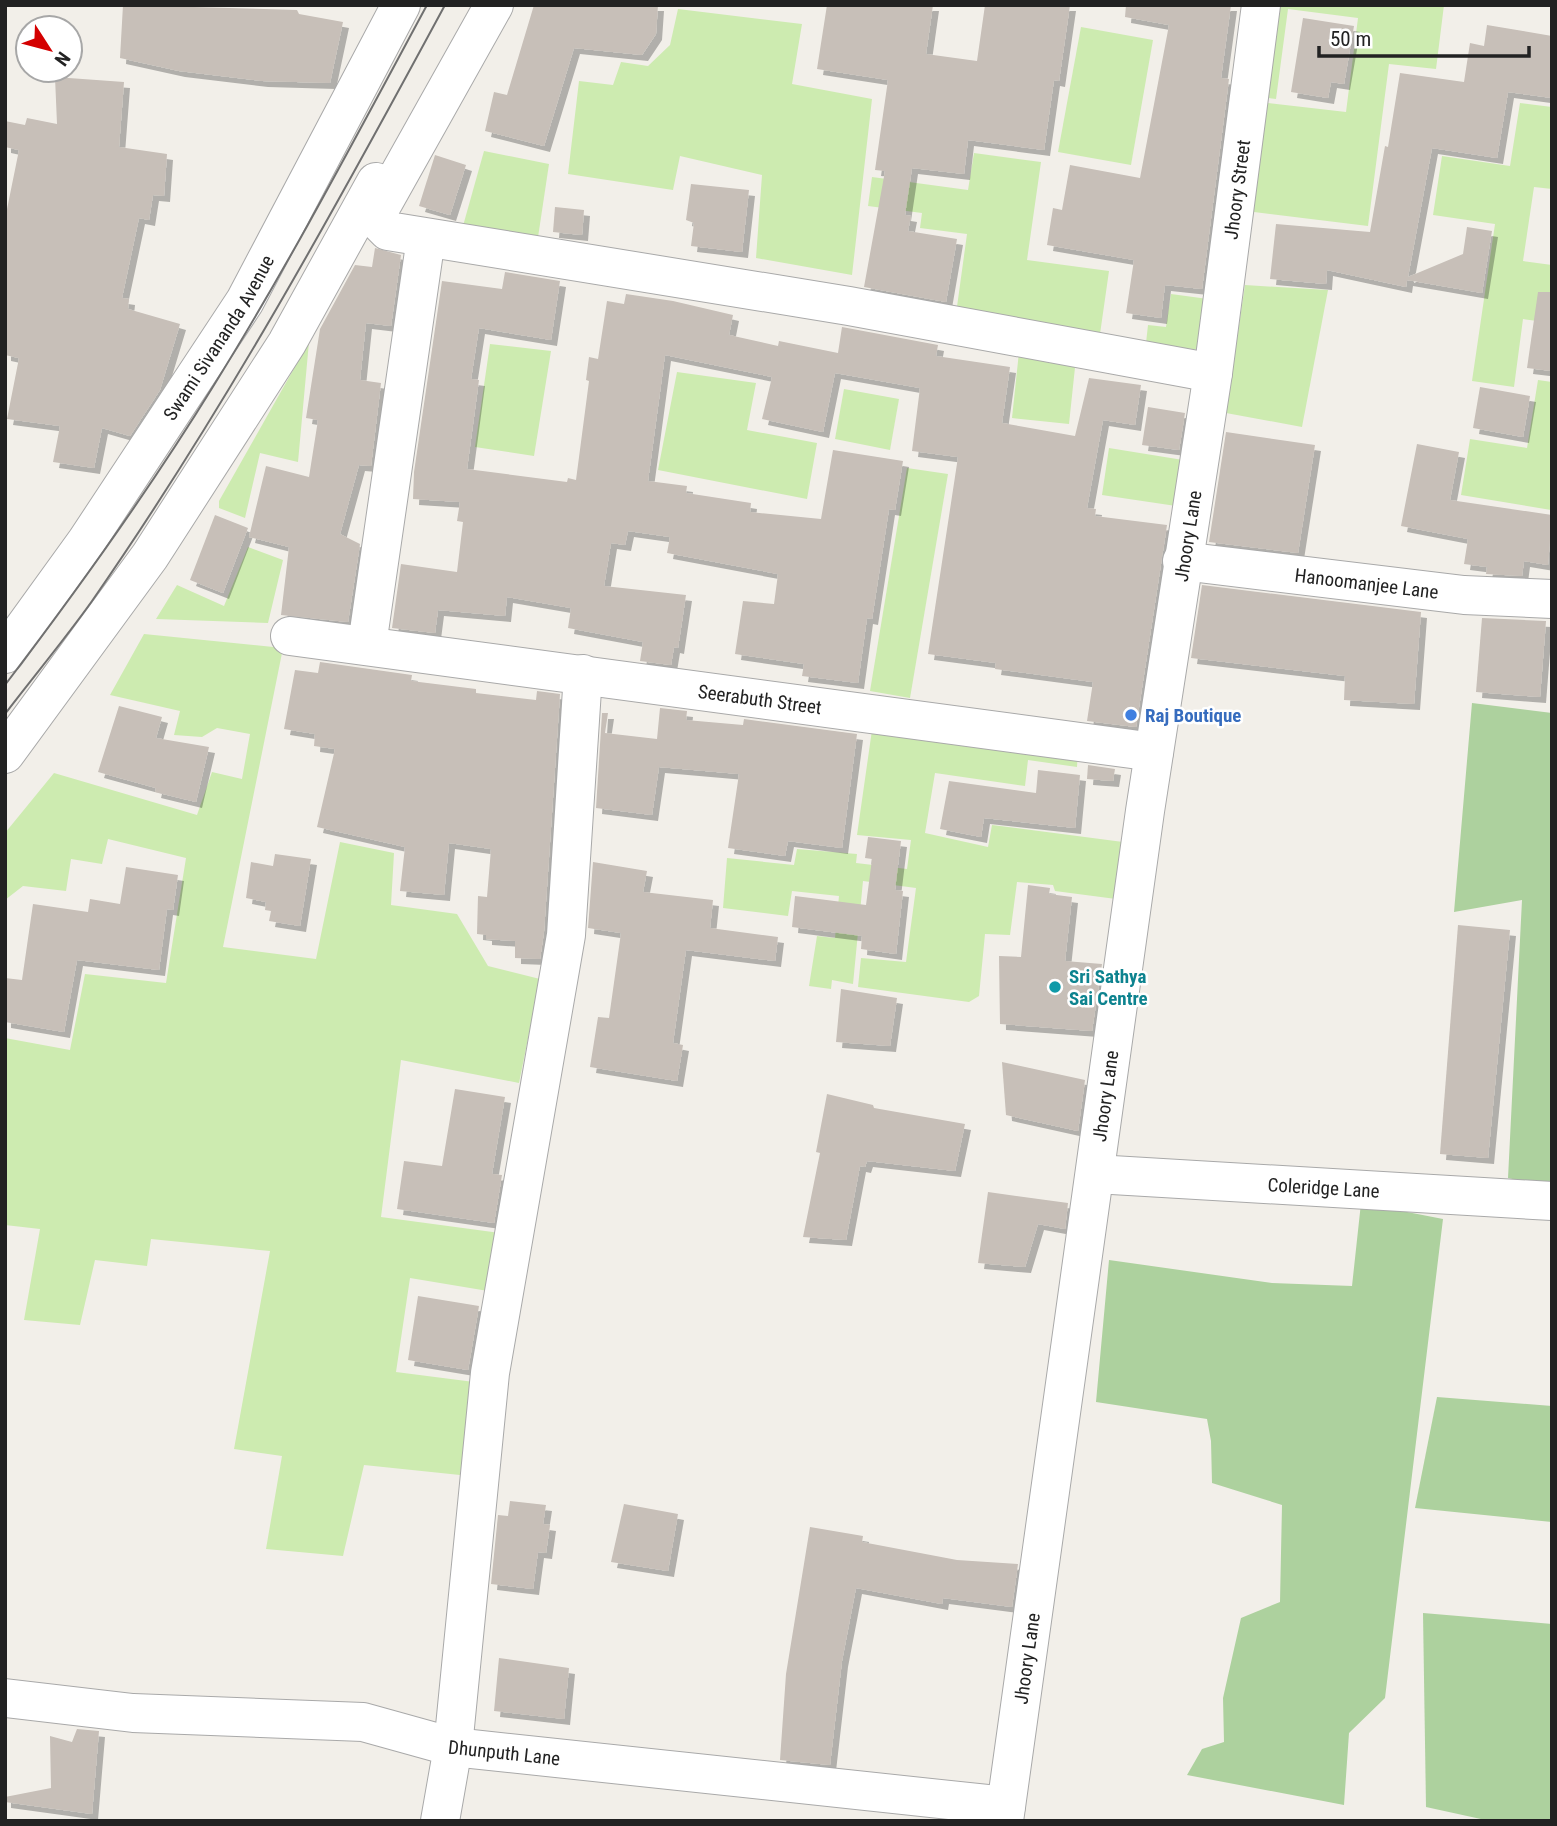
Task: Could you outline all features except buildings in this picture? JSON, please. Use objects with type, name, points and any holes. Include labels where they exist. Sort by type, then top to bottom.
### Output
[{"type":"street","name":"Swami Sivananda Avenue","points":[[5,654],[86,542],[245,301],[401,5]]},
{"type":"street","points":[[5,754],[150,556],[287,343],[473,5]]},
{"type":"street","points":[[494,5],[379,212],[377,219],[388,231],[849,306],[1213,373]]},
{"type":"street","name":"Jhoory Street","points":[[1213,373],[1261,5]]},
{"type":"street","points":[[367,645],[426,238]]},
{"type":"street","name":"Jhoory Lane","points":[[1005,1813],[1154,752],[1213,373]]},
{"type":"street","name":"Hanoomanjee Lane","points":[[1182,561],[1464,595],[1552,599]]},
{"type":"street","name":"Seerabuth Street","points":[[290,636],[1154,752]]},
{"type":"street","points":[[440,1821],[453,1747],[489,1373],[566,935],[583,674]]},
{"type":"street","name":"Coleridge Lane","points":[[1096,1174],[1552,1201]]},
{"type":"street","name":"Dhunputh Lane","points":[[5,1698],[133,1713],[363,1722],[453,1747],[1005,1813]]},
{"type":"green space","points":[[1274,5],[1444,5],[1436,69],[1389,64],[1368,226],[1246,211],[1260,102],[1346,112],[1358,18],[1288,9],[1276,99],[1262,97]]},
{"type":"green space","points":[[678,9],[802,24],[792,84],[872,99],[852,275],[756,258],[762,175],[680,156],[673,190],[568,174],[579,81],[613,85],[621,62],[648,66],[670,45]]},
{"type":"green space","points":[[1081,27],[1153,40],[1131,165],[1058,152]]},
{"type":"green space","points":[[1520,103],[1552,107],[1552,189],[1534,187],[1523,261],[1552,265],[1552,323],[1523,319],[1514,387],[1472,381],[1495,224],[1433,215],[1442,156],[1510,166]]},
{"type":"green space","points":[[484,151],[549,164],[537,244],[461,233]]},
{"type":"green space","points":[[974,153],[1041,162],[1027,260],[1109,271],[1100,334],[956,314],[967,234],[920,228],[922,213],[868,206],[872,177],[968,190]]},
{"type":"green space","points":[[1245,285],[1328,290],[1302,427],[1226,413]]},
{"type":"green space","points":[[1171,294],[1208,299],[1200,350],[1146,343],[1148,325],[1166,327]]},
{"type":"green space","points":[[309,342],[298,462],[260,453],[245,518],[219,508],[219,501]]},
{"type":"green space","points":[[490,344],[551,351],[534,456],[475,447]]},
{"type":"green space","points":[[1019,352],[1076,358],[1069,424],[1012,418]]},
{"type":"green space","points":[[677,372],[756,383],[747,430],[817,443],[807,499],[658,470]]},
{"type":"green space","points":[[1538,380],[1552,382],[1551,510],[1461,495],[1470,439],[1527,448]]},
{"type":"green space","points":[[844,389],[899,399],[890,450],[835,439]]},
{"type":"green space","points":[[1109,448],[1183,460],[1176,506],[1102,495]]},
{"type":"green space","points":[[907,468],[948,474],[910,698],[870,691]]},
{"type":"green space","points":[[248,547],[283,560],[268,623],[156,619],[177,585],[224,606]]},
{"type":"green space","points":[[144,634],[283,648],[223,947],[316,959],[340,842],[394,853],[391,905],[457,914],[488,966],[540,979],[519,1083],[401,1060],[381,1217],[500,1233],[488,1291],[410,1278],[396,1372],[474,1382],[460,1475],[364,1465],[343,1556],[266,1549],[282,1456],[234,1449],[270,1251],[151,1239],[147,1266],[95,1260],[80,1325],[24,1320],[40,1229],[5,1225],[5,1038],[70,1050],[85,974],[166,983],[186,858],[108,839],[102,864],[71,859],[66,891],[23,886],[5,900],[5,833],[54,773],[197,815],[212,772],[242,779],[250,734],[217,728],[202,737],[174,735],[180,711],[110,695]]},
{"type":"green space","points":[[1472,703],[1552,713],[1552,1188],[1508,1178],[1522,900],[1454,912]]},
{"type":"green space","points":[[873,723],[1078,750],[1077,767],[1028,760],[1025,786],[935,773],[925,833],[988,847],[992,825],[1123,842],[1116,899],[1055,891],[1053,885],[1017,882],[1010,935],[985,934],[979,996],[969,1002],[858,987],[861,958],[906,962],[916,888],[863,881],[853,984],[832,980],[831,989],[809,986],[817,936],[835,938],[839,896],[792,891],[788,916],[723,908],[727,858],[794,865],[797,849],[857,854],[856,863],[907,869],[911,840],[857,835]]},
{"type":"green space","points":[[1361,1203],[1443,1219],[1385,1698],[1349,1733],[1344,1805],[1187,1775],[1202,1749],[1224,1742],[1223,1698],[1241,1618],[1280,1602],[1282,1505],[1212,1483],[1211,1441],[1207,1419],[1096,1402],[1109,1260],[1272,1283],[1352,1286]]},
{"type":"green space","points":[[1437,1397],[1552,1406],[1552,1522],[1415,1508]]},
{"type":"green space","points":[[1423,1613],[1552,1624],[1552,1821],[1490,1821],[1426,1807]]},
{"type":"tram line","points":[[5,685],[113,538],[214,385],[297,244],[427,5]]},
{"type":"tram line","points":[[5,714],[92,601],[233,383],[320,233],[445,5]]},
{"type":"place","name":"Raj Boutique","points":[[1131,715]]},
{"type":"place","name":"Sri Sathya Sai Centre","points":[[1055,987]]}]
